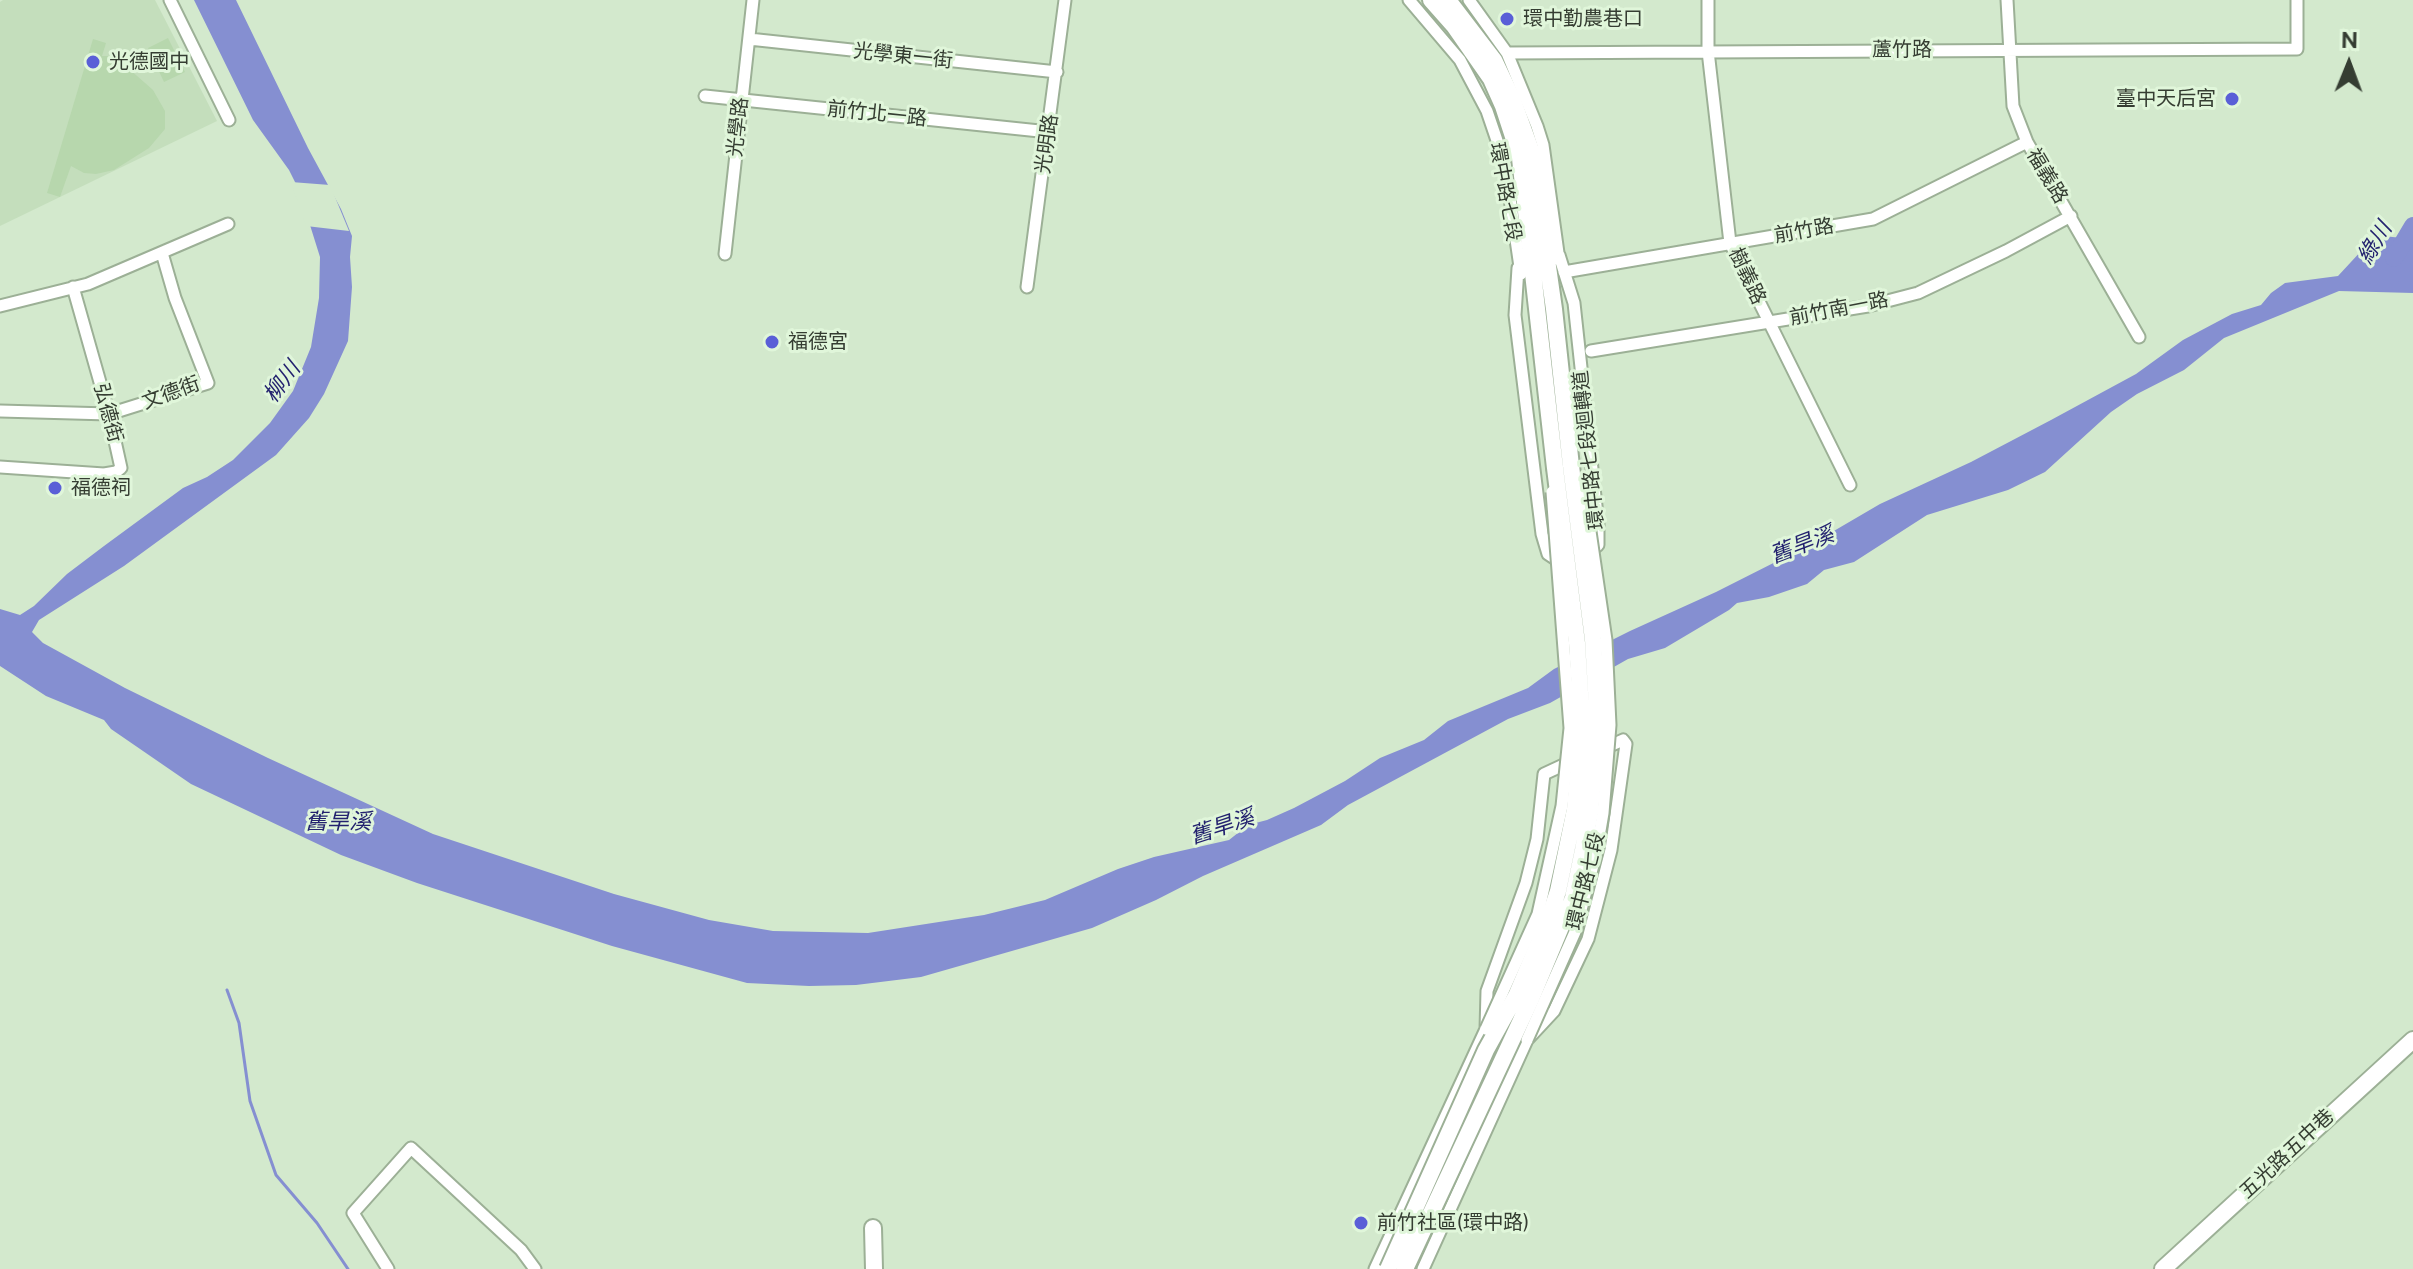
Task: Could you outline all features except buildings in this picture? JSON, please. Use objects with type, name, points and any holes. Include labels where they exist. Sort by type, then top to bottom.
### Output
[{"type":"street","points":[[170,0],[229,120]]},
{"type":"street","name":"光學路","points":[[725,254],[753,0]]},
{"type":"street","name":"光明路","points":[[1027,287],[1065,0]]},
{"type":"street","name":"環中路七段","points":[[1409,0],[1460,60],[1487,111],[1505,164],[1518,268],[1546,309]]},
{"type":"street","points":[[1431,0],[1454,26],[1491,79],[1503,106],[1531,152]]},
{"type":"street","points":[[1448,0],[1494,60],[1518,112],[1531,152]]},
{"type":"street","points":[[1469,0],[1507,53],[1531,152]]},
{"type":"street","name":"樹義路","points":[[1708,0],[1708,51],[1730,243],[1850,485]]},
{"type":"street","name":"福義路","points":[[2007,0],[2013,106],[2027,142],[2139,337]]},
{"type":"street","name":"蘆竹路","points":[[1507,53],[2297,49],[2297,0]]},
{"type":"street","name":"光學東一街","points":[[749,39],[1057,72]]},
{"type":"street","name":"前竹北一路","points":[[705,96],[1049,132]]},
{"type":"street","name":"前竹路","points":[[1564,272],[1873,219],[2027,142]]},
{"type":"street","name":"環中路七段","points":[[1531,152],[1559,255],[1546,309]]},
{"type":"street","name":"環中路七段","points":[[1388,1269],[1486,1050],[1517,994],[1548,921],[1558,891],[1572,823],[1582,725],[1577,643],[1563,467],[1531,152]]},
{"type":"street","name":"前竹南一路","points":[[1591,351],[1868,306],[1918,293],[2071,216]]},
{"type":"street","points":[[0,306],[73,287],[228,224]]},
{"type":"street","name":"文德街","points":[[0,411],[109,414],[208,383],[175,298],[162,253]]},
{"type":"street","name":"環中路七段迴轉道","points":[[1518,268],[1515,315],[1542,534],[1548,554],[1554,558],[1585,555],[1598,545],[1598,524],[1574,303],[1559,255]]},
{"type":"street","name":"弘德街","points":[[0,467],[104,474],[121,468],[73,287]]},
{"type":"street","name":"環中路七段","points":[[1375,1269],[1538,914],[1562,806],[1570,728],[1552,510],[1563,467]]},
{"type":"street","name":"環中路七段","points":[[1423,1269],[1575,932],[1596,854],[1603,813],[1610,725],[1606,640],[1586,504],[1563,467]]},
{"type":"street","name":"環中路七段","points":[[1405,1269],[1531,999],[1573,898],[1583,850],[1590,813],[1598,725],[1593,640],[1563,467]]},
{"type":"street","points":[[1486,1029],[1487,991],[1526,883],[1537,839],[1544,774],[1625,741],[1611,850],[1588,939],[1554,1011],[1527,1040]]},
{"type":"street","name":"五光路五中巷","points":[[2163,1269],[2413,1040]]},
{"type":"street","points":[[388,1269],[353,1213],[411,1148],[521,1250],[535,1269]]},
{"type":"street","points":[[873,1228],[874,1269]]},
{"type":"shaded area","name":"光德國中","points":[[155,0],[217,121],[0,226],[0,2]]},
{"type":"shaded area","points":[[168,38],[185,72],[164,82],[148,48]]},
{"type":"shaded area","points":[[93,39],[106,43],[102,56],[111,56],[120,61],[153,90],[165,111],[165,129],[149,148],[114,170],[84,173],[71,166],[60,197],[47,193]]},
{"type":"water","name":"舊旱溪","points":[[194,0],[236,0],[341,209],[352,236],[348,341],[324,394],[309,418],[276,455],[124,566],[39,620],[32,632],[43,643],[125,688],[433,834],[614,894],[709,920],[773,931],[868,933],[984,915],[1045,900],[1154,857],[1229,840],[1248,825],[1294,808],[1380,758],[1424,740],[1448,721],[1528,688],[1554,669],[1716,592],[1815,542],[1880,504],[1971,462],[2051,420],[2136,374],[2183,340],[2232,314],[2261,305],[2285,283],[2338,276],[2363,249],[2382,236],[2413,239],[2413,293],[2339,291],[2224,338],[2184,370],[2137,394],[2111,412],[2045,472],[2008,490],[1927,515],[1854,562],[1824,570],[1807,584],[1769,597],[1737,603],[1665,648],[1628,659],[1550,703],[1508,719],[1348,805],[1321,825],[1092,928],[921,977],[856,985],[747,983],[612,946],[341,855],[191,784],[111,729],[104,720],[46,696],[0,666],[0,609],[20,615],[34,606],[67,574],[183,488],[233,460],[270,423],[293,391],[311,347],[319,298],[320,257],[299,190],[289,170],[253,120]]},
{"type":"pier","points":[[291,182],[330,185],[349,231],[306,226]]},
{"type":"waterway","name":"綠川","points":[[2394,258],[2413,226]]},
{"type":"waterway","name":"舊旱溪","points":[[227,990],[239,1023],[250,1101],[276,1175],[317,1223],[348,1269]]},
{"type":"place","name":"環中勤農巷口","points":[[1507,19]]},
{"type":"place","name":"光德國中","points":[[93,62]]},
{"type":"place","name":"臺中天后宮","points":[[2232,99]]},
{"type":"place","name":"福德宮","points":[[772,342]]},
{"type":"place","name":"福德祠","points":[[55,488]]},
{"type":"place","name":"前竹社區(環中路)","points":[[1361,1223]]},
{"type":"water label","name":"柳川","points":[[282,382]]}]
